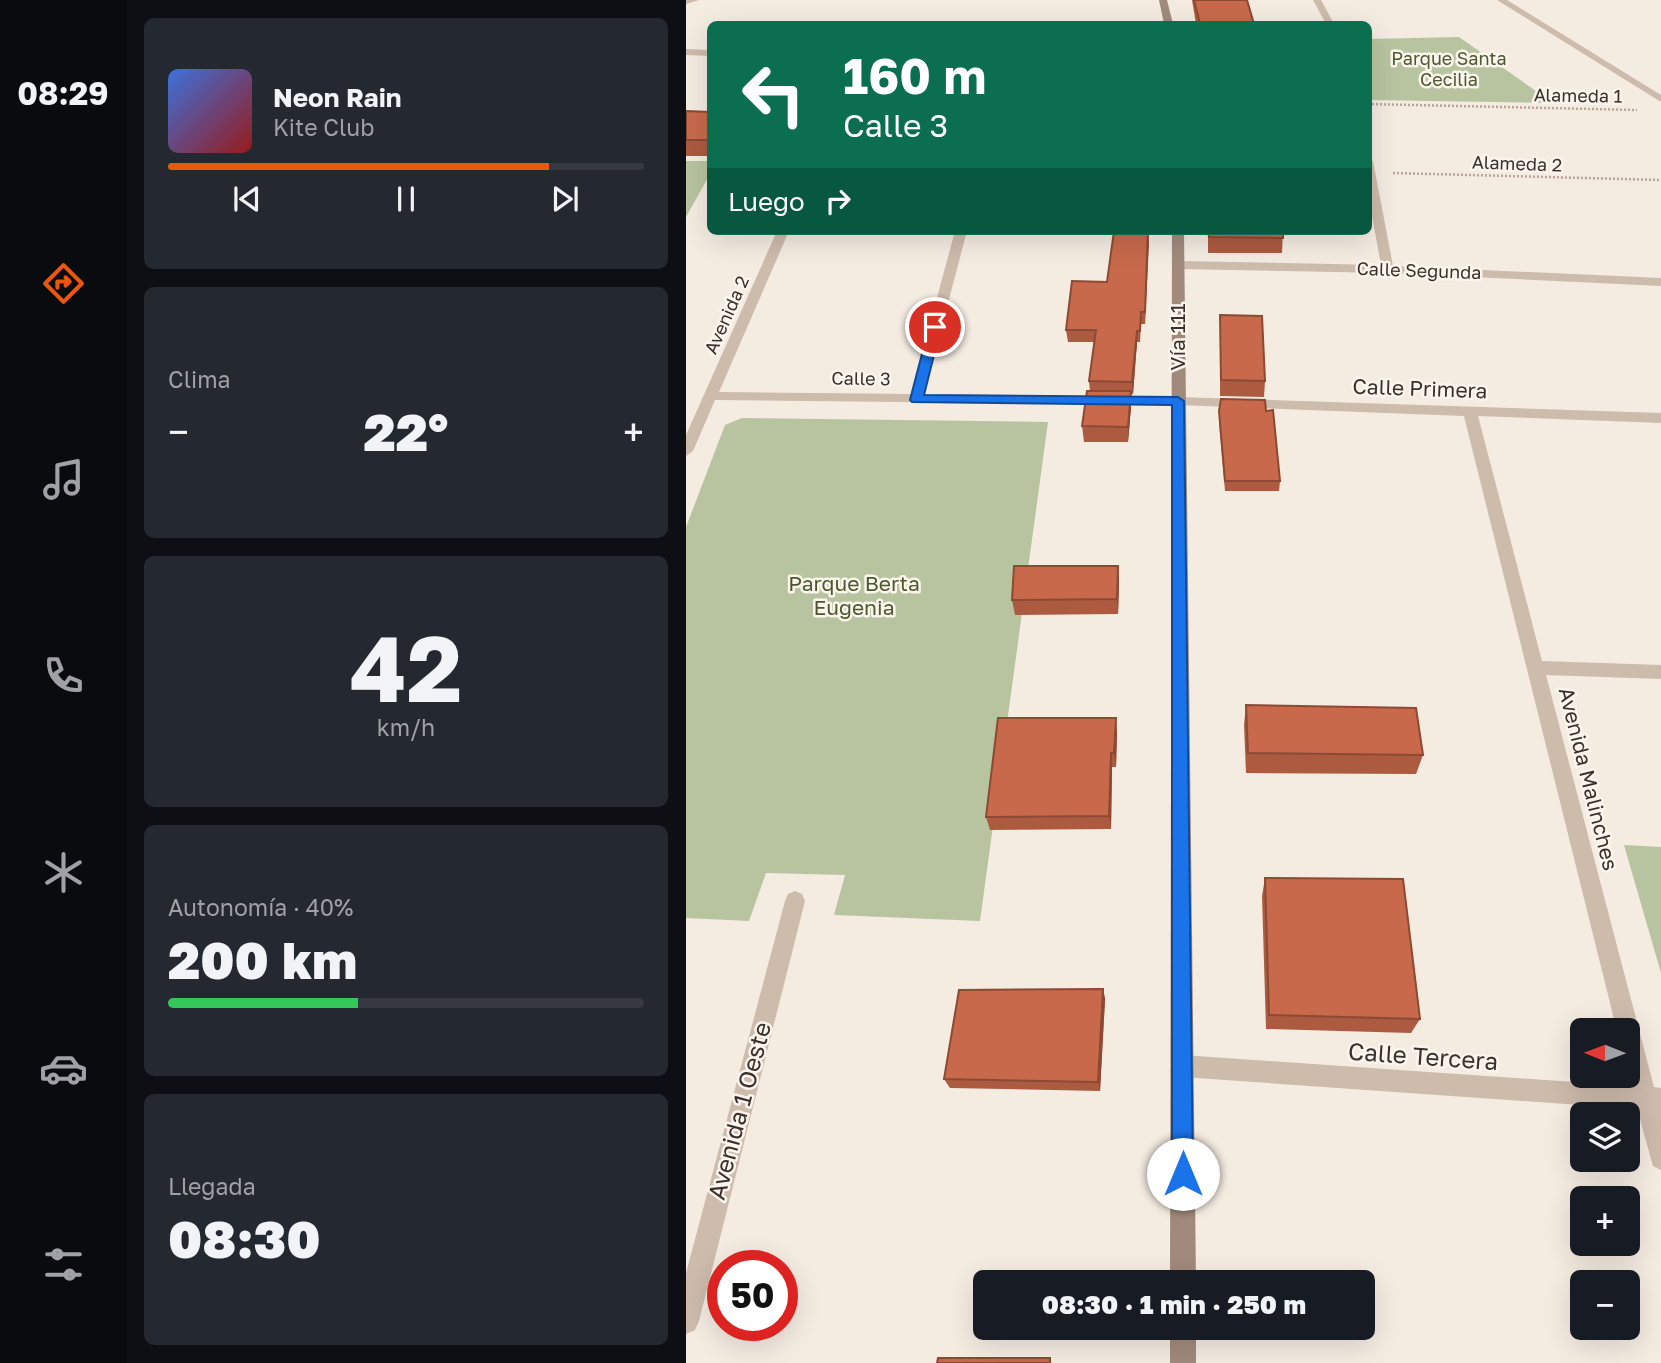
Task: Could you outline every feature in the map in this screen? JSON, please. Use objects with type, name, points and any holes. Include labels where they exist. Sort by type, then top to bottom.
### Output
[{"type":"main road","points":[[1163,0],[1168,21]]},
{"type":"main road","name":"Vía 111","points":[[1178,235],[1183,1270]]},
{"type":"main road","points":[[1183,1340],[1184,1363]]},
{"type":"street","points":[[686,1],[695,0]]},
{"type":"street","points":[[1317,0],[1328,21]]},
{"type":"street","points":[[1501,0],[1661,99]]},
{"type":"street","points":[[686,52],[707,53]]},
{"type":"street","points":[[1372,178],[1388,269]]},
{"type":"street","name":"Avenida 2","points":[[686,451],[781,235]]},
{"type":"street","points":[[916,400],[960,235]]},
{"type":"street","name":"Calle Segunda","points":[[1178,265],[1388,269],[1661,282]]},
{"type":"street","name":"Calle 3","points":[[711,396],[1178,401]]},
{"type":"street","name":"Calle Primera","points":[[1178,401],[1661,418]]},
{"type":"street","name":"Avenida Malinches","points":[[1470,412],[1536,668],[1653,1098],[1661,1158]]},
{"type":"street","points":[[1536,668],[1661,672]]},
{"type":"street","name":"Avenida 1 Oeste","points":[[686,1321],[795,901]]},
{"type":"street","name":"Calle Tercera","points":[[1182,1066],[1653,1098]]},
{"type":"path","name":"Alameda 1","points":[[1372,104],[1637,110]]},
{"type":"path","name":"Alameda 2","points":[[1372,167],[1661,180]]},
{"type":"green space","name":"Parque Santa Cecilia","points":[[1459,37],[1553,103],[1372,100],[1372,39]]},
{"type":"green space","points":[[686,161],[707,161],[707,179],[686,217]]},
{"type":"green space","name":"Parque Berta Eugenia","points":[[742,418],[1048,422],[980,921],[834,915],[845,875],[766,873],[749,921],[686,918],[686,527],[725,425]]},
{"type":"green space","points":[[1624,845],[1661,847],[1661,973]]},
{"type":"building","points":[[1194,0],[1247,0],[1253,21],[1199,21]]},
{"type":"building","points":[[686,111],[707,112],[707,140],[686,140]]},
{"type":"building","points":[[1113,235],[1148,235],[1145,312],[1141,312],[1140,331],[1137,331],[1132,382],[1089,381],[1096,330],[1066,330],[1072,281],[1107,282]]},
{"type":"building","points":[[1209,235],[1283,235],[1283,238]]},
{"type":"building","points":[[1220,315],[1262,316],[1265,381],[1221,380]]},
{"type":"building","points":[[1087,391],[1131,391],[1128,427],[1082,426]]},
{"type":"building","points":[[1221,399],[1265,400],[1266,411],[1273,410],[1280,481],[1225,481],[1219,411]]},
{"type":"building","points":[[1014,566],[1118,566],[1117,599],[1012,600]]},
{"type":"building","points":[[1246,705],[1416,708],[1423,755],[1248,753]]},
{"type":"building","points":[[998,718],[1116,718],[1114,753],[1111,753],[1109,816],[986,817]]},
{"type":"building","points":[[1265,878],[1403,879],[1420,1019],[1269,1015]]},
{"type":"building","points":[[1103,989],[1098,1082],[944,1079],[959,990]]},
{"type":"building","points":[[938,1358],[1050,1358],[1050,1363],[937,1363]]},
{"type":"route","points":[[935,327],[916,400],[1178,401],[1183,1174]]}]
